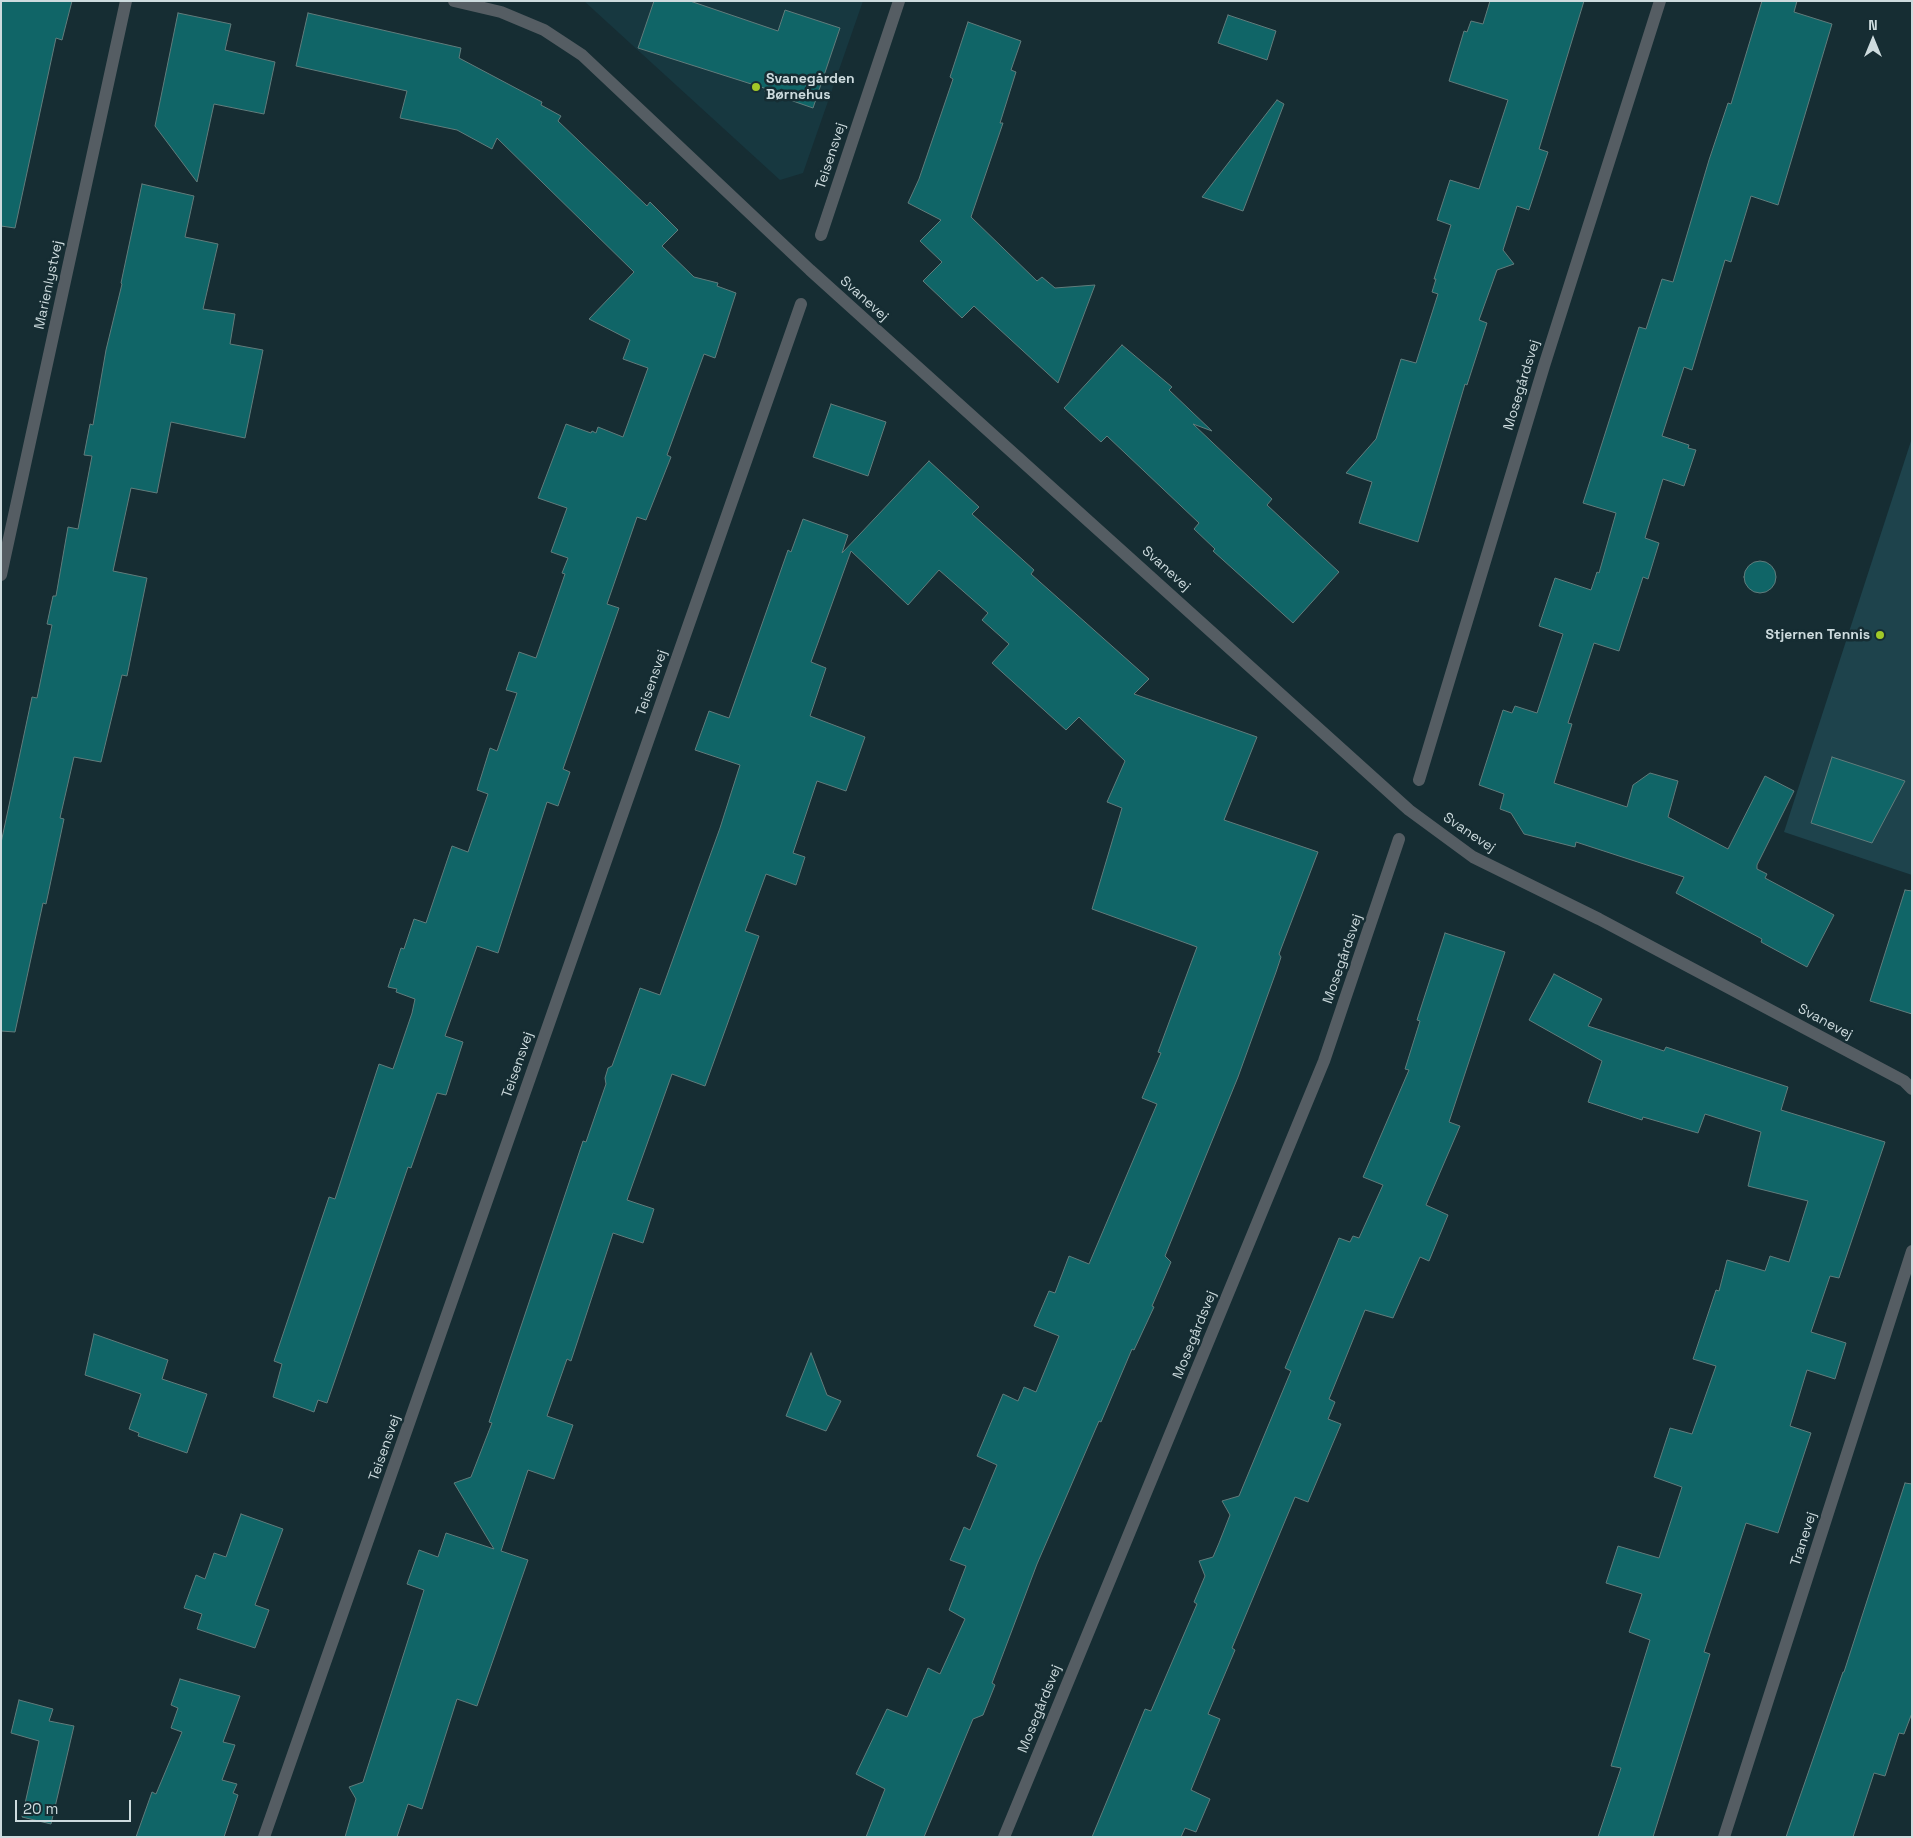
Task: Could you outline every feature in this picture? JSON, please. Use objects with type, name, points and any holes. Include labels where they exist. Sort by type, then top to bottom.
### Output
[{"type":"street","name":"Marienlystvej","points":[[1,574],[126,1]]},
{"type":"street","name":"Svanevej","points":[[454,1],[501,12],[544,30],[582,55],[817,277],[1409,810],[1473,857],[1904,1081],[1912,1090]]},
{"type":"street","name":"Teisensvej","points":[[821,235],[899,1]]},
{"type":"street","name":"Mosegårdsvej","points":[[1419,780],[1544,366],[1660,1]]},
{"type":"street","name":"Teisensvej","points":[[264,1837],[800,304]]},
{"type":"street","name":"Mosegårdsvej","points":[[1004,1837],[1324,1061],[1399,839]]},
{"type":"street","name":"Tranevej","points":[[1724,1837],[1912,1251]]},
{"type":"shaded area","name":"Svanegården Børnehus","points":[[584,1],[863,1],[803,173],[780,180]]},
{"type":"shaded area","name":"Stjernen Tennis","points":[[1912,438],[1912,875],[1784,832]]},
{"type":"building","points":[[1,1],[72,1],[62,40],[56,38],[15,228],[1,226]]},
{"type":"building","points":[[654,1],[690,1],[778,31],[785,10],[840,28],[813,108],[764,91],[767,89],[638,48]]},
{"type":"building","points":[[1490,1],[1584,1],[1539,149],[1548,152],[1529,210],[1517,206],[1503,250],[1514,264],[1497,270],[1479,320],[1487,323],[1467,385],[1465,384],[1418,542],[1359,523],[1372,482],[1346,473],[1376,439],[1401,359],[1416,363],[1438,294],[1432,292],[1436,279],[1434,279],[1451,225],[1437,220],[1450,180],[1479,189],[1508,100],[1449,81],[1464,31],[1467,32],[1471,21],[1483,24]]},
{"type":"building","points":[[1762,1],[1797,1],[1794,12],[1832,24],[1778,205],[1751,196],[1731,262],[1725,260],[1692,370],[1684,367],[1662,436],[1689,445],[1688,448],[1696,450],[1684,486],[1663,479],[1645,538],[1659,543],[1648,579],[1643,577],[1619,651],[1594,643],[1568,723],[1572,724],[1554,783],[1627,807],[1633,785],[1650,773],[1678,781],[1668,817],[1728,849],[1765,776],[1794,791],[1757,865],[1757,869],[1767,874],[1765,878],[1834,915],[1807,967],[1761,942],[1762,939],[1676,893],[1684,877],[1576,842],[1575,847],[1524,834],[1511,813],[1500,809],[1504,794],[1479,785],[1503,710],[1512,713],[1515,706],[1537,713],[1563,634],[1539,626],[1555,578],[1591,590],[1597,572],[1599,573],[1616,513],[1583,503],[1639,327],[1646,329],[1662,279],[1673,282],[1709,160],[1728,103],[1731,104]]},
{"type":"building","points":[[178,13],[231,24],[225,50],[275,62],[264,114],[214,104],[197,182],[155,126]]},
{"type":"building","points":[[308,13],[461,48],[459,58],[542,102],[541,105],[561,116],[558,121],[647,206],[650,202],[678,230],[662,246],[694,277],[718,283],[717,286],[736,293],[715,358],[704,354],[667,455],[671,457],[646,520],[637,517],[607,604],[619,608],[563,769],[570,772],[558,806],[547,802],[498,953],[477,946],[445,1036],[463,1042],[446,1095],[437,1093],[411,1168],[408,1167],[327,1403],[318,1400],[314,1412],[273,1397],[282,1364],[274,1361],[329,1197],[335,1199],[379,1064],[393,1069],[412,1013],[415,999],[396,992],[397,989],[388,987],[401,948],[404,949],[414,919],[426,923],[452,846],[468,852],[488,794],[477,790],[490,748],[497,751],[517,693],[506,690],[519,652],[536,658],[565,574],[562,573],[568,558],[551,552],[567,508],[538,498],[566,424],[591,433],[592,431],[596,433],[598,427],[623,437],[648,368],[623,359],[630,340],[589,319],[634,272],[497,138],[492,149],[457,130],[400,118],[407,91],[296,66]]},
{"type":"building","points":[[1228,15],[1276,31],[1267,60],[1218,43]]},
{"type":"building","points":[[968,22],[1021,41],[1011,70],[1016,72],[1000,123],[1003,123],[971,217],[1037,281],[1042,277],[1055,288],[1095,285],[1058,383],[974,306],[962,318],[923,281],[942,262],[920,241],[941,220],[908,203],[919,179],[953,79],[950,77]]},
{"type":"building","points":[[1277,100],[1284,104],[1243,211],[1202,197]]},
{"type":"building","points":[[142,184],[194,196],[185,237],[218,244],[203,309],[235,314],[230,344],[263,350],[245,438],[171,422],[157,493],[131,488],[113,571],[147,578],[127,676],[122,675],[101,762],[74,757],[60,818],[64,819],[46,904],[43,903],[15,1032],[1,1031],[1,843],[32,697],[37,698],[52,625],[47,624],[53,596],[56,596],[68,527],[78,529],[92,456],[84,455],[90,424],[93,425],[106,350],[122,284]]},
{"type":"building","points":[[1122,345],[1172,387],[1169,390],[1212,431],[1193,424],[1272,499],[1267,505],[1339,572],[1293,623],[1213,551],[1215,549],[1194,529],[1199,523],[1107,436],[1101,442],[1064,408]]},
{"type":"building","points":[[831,404],[886,422],[868,476],[813,457]]},
{"type":"building","points":[[929,461],[979,507],[972,514],[1034,570],[1031,574],[1149,679],[1134,694],[1257,737],[1224,820],[1318,852],[1279,954],[1281,957],[1276,972],[1238,1077],[1165,1256],[1171,1262],[1152,1306],[1154,1307],[1134,1350],[1132,1349],[1101,1422],[1099,1421],[1037,1564],[992,1683],[995,1685],[983,1715],[973,1719],[924,1837],[866,1837],[885,1789],[856,1774],[887,1709],[907,1717],[928,1668],[940,1674],[965,1619],[949,1610],[966,1566],[950,1560],[964,1527],[970,1530],[997,1465],[977,1456],[1003,1394],[1018,1401],[1024,1387],[1036,1392],[1059,1336],[1034,1326],[1049,1291],[1055,1293],[1069,1256],[1089,1264],[1157,1104],[1142,1098],[1161,1053],[1158,1052],[1197,947],[1092,909],[1122,808],[1107,802],[1125,761],[1079,717],[1066,730],[992,663],[1009,644],[982,620],[988,613],[939,570],[908,605],[851,551],[811,662],[826,668],[810,716],[865,737],[846,791],[817,781],[793,853],[805,857],[796,885],[766,874],[745,931],[759,936],[705,1086],[672,1074],[627,1200],[654,1209],[643,1243],[613,1233],[571,1361],[567,1359],[547,1416],[573,1425],[554,1479],[528,1470],[501,1551],[528,1560],[477,1706],[457,1699],[422,1809],[408,1804],[397,1837],[345,1837],[356,1799],[349,1787],[363,1782],[424,1590],[407,1584],[419,1550],[438,1557],[446,1533],[494,1549],[454,1483],[471,1477],[492,1423],[489,1422],[583,1141],[586,1142],[606,1084],[605,1078],[608,1068],[612,1066],[640,988],[660,995],[720,828],[740,765],[695,750],[709,711],[729,718],[788,550],[791,552],[803,519],[848,535],[842,553]]},
{"type":"building","points":[[1760,561],[1772,565],[1776,577],[1772,589],[1760,593],[1748,589],[1744,577],[1748,565]]},
{"type":"building","points":[[1832,757],[1905,781],[1872,843],[1811,823]]},
{"type":"building","points":[[1905,890],[1912,891],[1912,1014],[1870,1001]]},
{"type":"building","points":[[1445,933],[1505,952],[1449,1122],[1460,1126],[1426,1205],[1448,1215],[1429,1261],[1420,1257],[1393,1318],[1365,1310],[1329,1399],[1335,1402],[1328,1419],[1341,1424],[1308,1502],[1295,1497],[1232,1648],[1235,1650],[1208,1714],[1220,1719],[1191,1790],[1210,1799],[1196,1832],[1185,1828],[1181,1837],[1092,1837],[1145,1709],[1151,1711],[1197,1604],[1194,1602],[1205,1576],[1199,1561],[1213,1557],[1230,1515],[1222,1501],[1239,1496],[1291,1371],[1285,1368],[1339,1238],[1350,1242],[1353,1236],[1359,1238],[1383,1185],[1363,1177],[1409,1070],[1405,1069],[1420,1021],[1417,1020]]},
{"type":"building","points":[[1554,974],[1602,999],[1588,1026],[1664,1051],[1666,1047],[1788,1087],[1781,1110],[1885,1142],[1839,1278],[1830,1276],[1811,1332],[1846,1343],[1835,1379],[1807,1370],[1790,1426],[1811,1433],[1778,1533],[1746,1523],[1704,1652],[1710,1654],[1653,1837],[1598,1837],[1621,1768],[1611,1766],[1650,1640],[1629,1632],[1642,1594],[1606,1583],[1618,1546],[1659,1558],[1682,1487],[1654,1477],[1670,1428],[1692,1434],[1716,1366],[1693,1359],[1716,1290],[1719,1291],[1727,1260],[1765,1271],[1770,1256],[1789,1262],[1808,1201],[1748,1186],[1761,1132],[1705,1114],[1698,1133],[1643,1117],[1642,1120],[1588,1102],[1602,1061],[1529,1020]]},
{"type":"building","points":[[94,1334],[168,1360],[162,1379],[207,1394],[187,1453],[138,1436],[139,1433],[129,1429],[141,1394],[85,1375]]},
{"type":"building","points":[[811,1353],[827,1395],[841,1401],[826,1431],[786,1416]]},
{"type":"building","points":[[1905,1483],[1912,1484],[1912,1713],[1904,1734],[1899,1733],[1885,1776],[1874,1773],[1853,1837],[1786,1837],[1844,1672]]},
{"type":"building","points":[[241,1514],[283,1529],[255,1605],[269,1610],[255,1648],[197,1629],[202,1614],[184,1608],[196,1575],[205,1579],[214,1553],[226,1557]]},
{"type":"building","points":[[180,1679],[240,1696],[223,1742],[235,1745],[222,1780],[237,1784],[233,1793],[238,1795],[224,1837],[136,1837],[152,1792],[156,1794],[182,1732],[171,1728],[178,1708],[171,1705]]},
{"type":"building","points":[[19,1700],[53,1709],[49,1721],[74,1726],[51,1824],[22,1817],[39,1741],[11,1733]]},
{"type":"place","name":"Svanegården Børnehus","points":[[756,87]]},
{"type":"place","name":"Stjernen Tennis","points":[[1880,635]]}]
